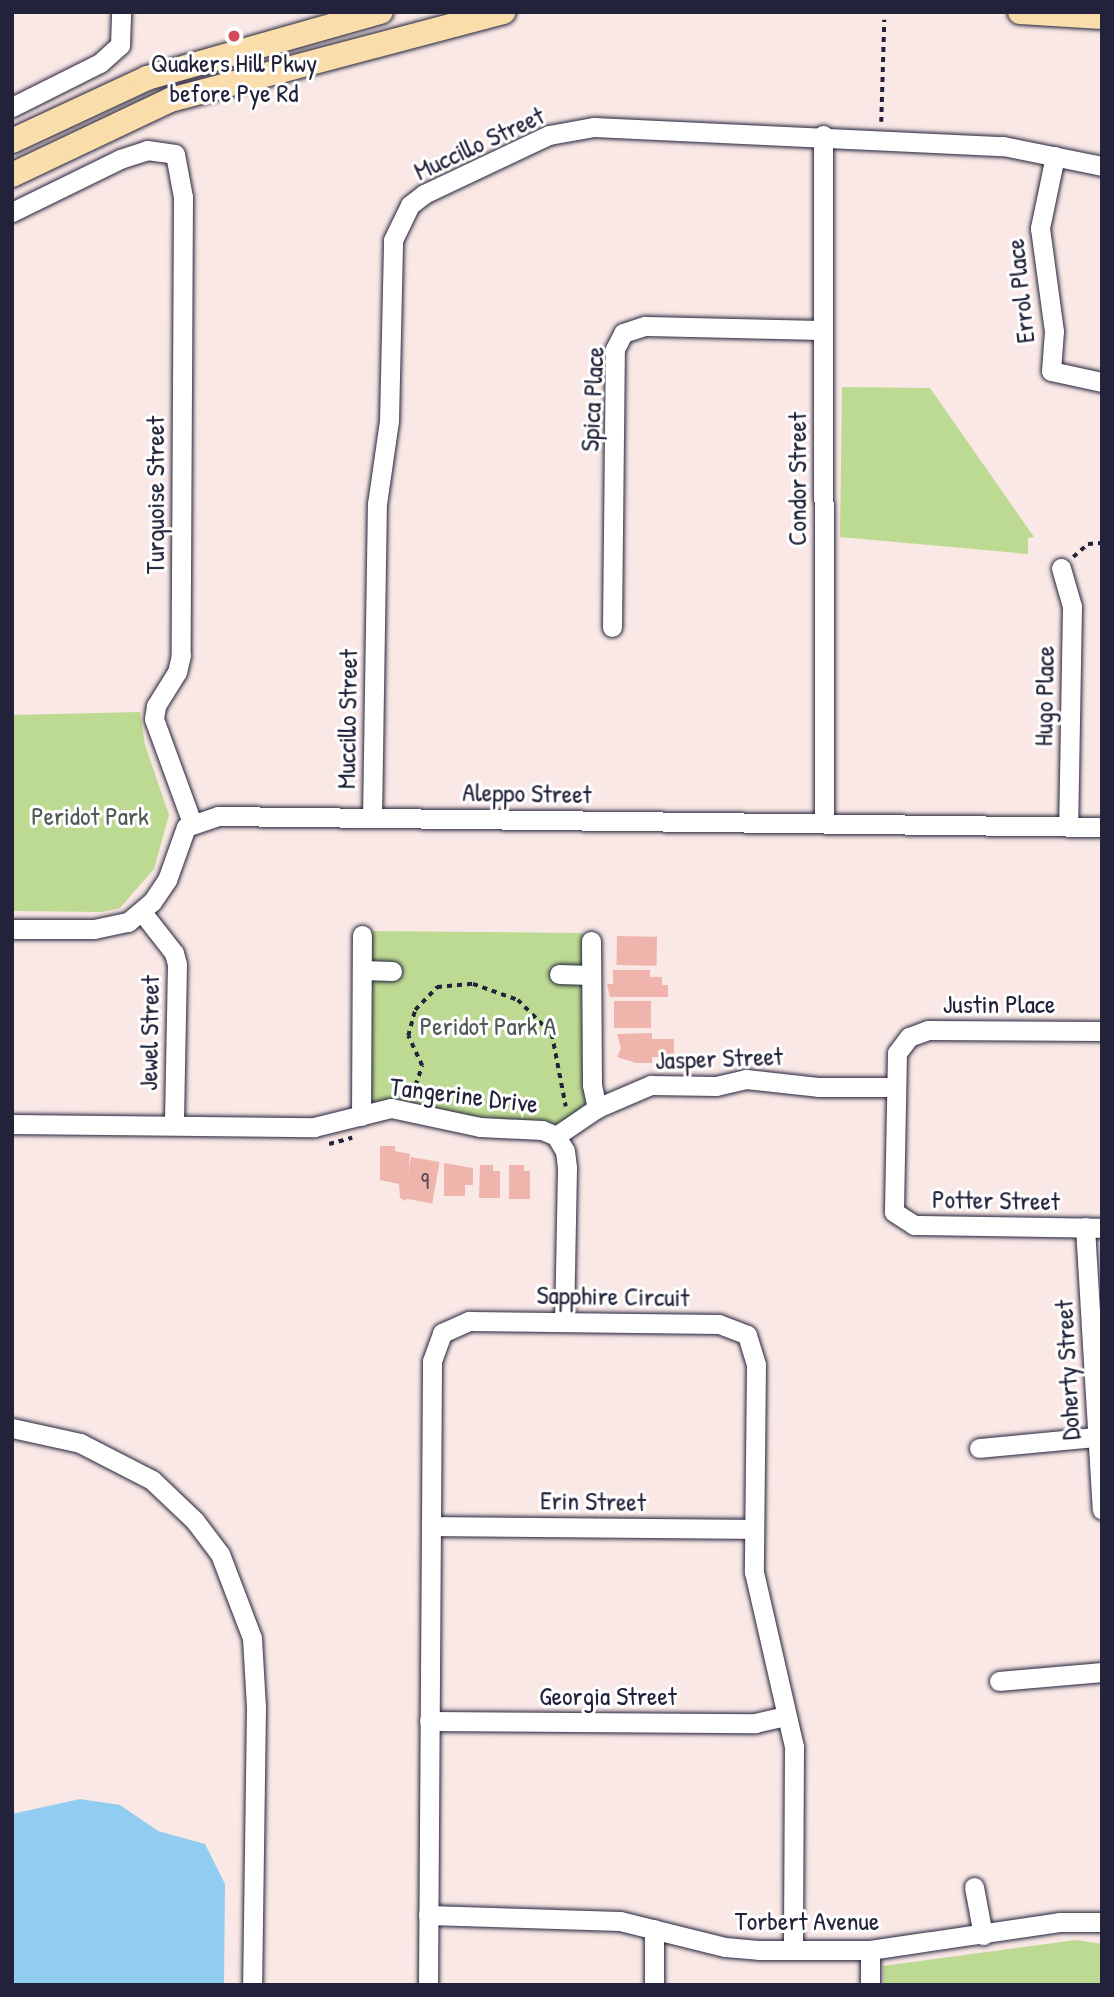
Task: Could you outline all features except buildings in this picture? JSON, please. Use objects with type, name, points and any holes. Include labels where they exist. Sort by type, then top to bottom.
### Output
[{"type":"main road","points":[[12,141],[147,78],[381,12]]},
{"type":"main road","points":[[12,175],[170,100],[504,12]]},
{"type":"main road","points":[[1020,12],[1102,18]]},
{"type":"street","points":[[12,107],[100,63],[120,45],[121,12]]},
{"type":"street","name":"Muccillo Street","points":[[372,818],[377,504],[389,421],[393,240],[399,220],[424,194],[549,135],[594,127],[824,135],[1003,146],[1102,166]]},
{"type":"street","name":"Condor Street","points":[[824,135],[824,822]]},
{"type":"street","name":"Turquoise Street","points":[[12,212],[120,159],[147,150],[175,154],[183,197],[181,655],[177,672],[156,706],[154,719],[192,823]]},
{"type":"street","name":"Errol Place","points":[[1055,156],[1040,228],[1054,331],[1051,371],[1102,382]]},
{"type":"street","name":"Spica Place","points":[[612,627],[615,349],[623,333],[645,326],[822,330]]},
{"type":"street","name":"Hugo Place","points":[[1061,568],[1072,606],[1068,827]]},
{"type":"street","name":"Aleppo Street","points":[[192,823],[218,817],[1102,827]]},
{"type":"street","points":[[12,929],[104,928],[128,922],[142,912],[167,880],[181,835],[192,823]]},
{"type":"street","name":"Jewel Street","points":[[142,912],[174,953],[177,964],[174,1125]]},
{"type":"street","points":[[360,1126],[362,935]]},
{"type":"street","points":[[591,941],[592,1085],[597,1108]]},
{"type":"street","points":[[362,970],[392,971]]},
{"type":"street","points":[[559,974],[591,975]]},
{"type":"street","name":"Justin Place","points":[[894,1212],[897,1053],[909,1037],[928,1030],[1102,1031]]},
{"type":"street","name":"Jasper Street","points":[[564,1131],[597,1108],[651,1085],[716,1086],[746,1079],[818,1087],[896,1087]]},
{"type":"street","name":"Tangerine Drive","points":[[12,1124],[360,1126],[376,1110],[406,1110],[440,1121],[480,1127],[564,1131],[567,1168],[565,1321]]},
{"type":"street","name":"Potter Street","points":[[894,1212],[914,1225],[1094,1228]]},
{"type":"street","name":"Doherty Street","points":[[1094,1228],[1096,1437],[1102,1509]]},
{"type":"street","name":"Sapphire Circuit","points":[[428,1985],[432,1361],[442,1333],[469,1321],[719,1324],[747,1335],[756,1365],[754,1529],[757,1594],[795,1772],[793,1950]]},
{"type":"street","points":[[12,1428],[80,1443],[152,1480],[195,1521],[220,1555],[252,1638],[256,1707],[252,1985]]},
{"type":"street","points":[[979,1448],[1096,1437]]},
{"type":"street","name":"Erin Street","points":[[432,1525],[754,1529]]},
{"type":"street","points":[[999,1681],[1102,1672]]},
{"type":"street","name":"Georgia Street","points":[[429,1721],[755,1723],[785,1716]]},
{"type":"street","points":[[974,1887],[983,1935]]},
{"type":"street","name":"Torbert Avenue","points":[[428,1915],[586,1917],[654,1928],[725,1947],[793,1950],[870,1950],[1085,1920],[1102,1922]]},
{"type":"street","points":[[654,1928],[654,1985]]},
{"type":"street","points":[[870,1950],[870,1985]]},
{"type":"path","points":[[881,138],[884,20]]},
{"type":"path","points":[[1061,568],[1088,544],[1102,543]]},
{"type":"path","points":[[406,1110],[422,1073],[407,1030],[415,1010],[437,987],[472,984],[518,1000],[552,1034],[564,1131]]},
{"type":"path","points":[[321,1144],[360,1126]]},
{"type":"green space","points":[[842,387],[930,388],[1034,537],[1028,538],[1028,554],[840,537]]},
{"type":"green space","name":"Peridot Park","points":[[140,712],[145,745],[169,815],[154,869],[120,908],[102,912],[12,911],[12,715]]},
{"type":"green space","name":"Peridot Park A","points":[[367,931],[583,933],[585,1109],[559,1124],[448,1114],[403,1100],[374,1102],[366,1092]]},
{"type":"green space","points":[[1076,1940],[1102,1944],[1102,1985],[884,1985],[883,1966]]},
{"type":"water","points":[[80,1799],[120,1805],[158,1831],[205,1844],[225,1884],[224,1985],[12,1985],[12,1814]]},
{"type":"place","name":"Quakers Hill Pkwy before Pye Rd","points":[[234,36]]}]
